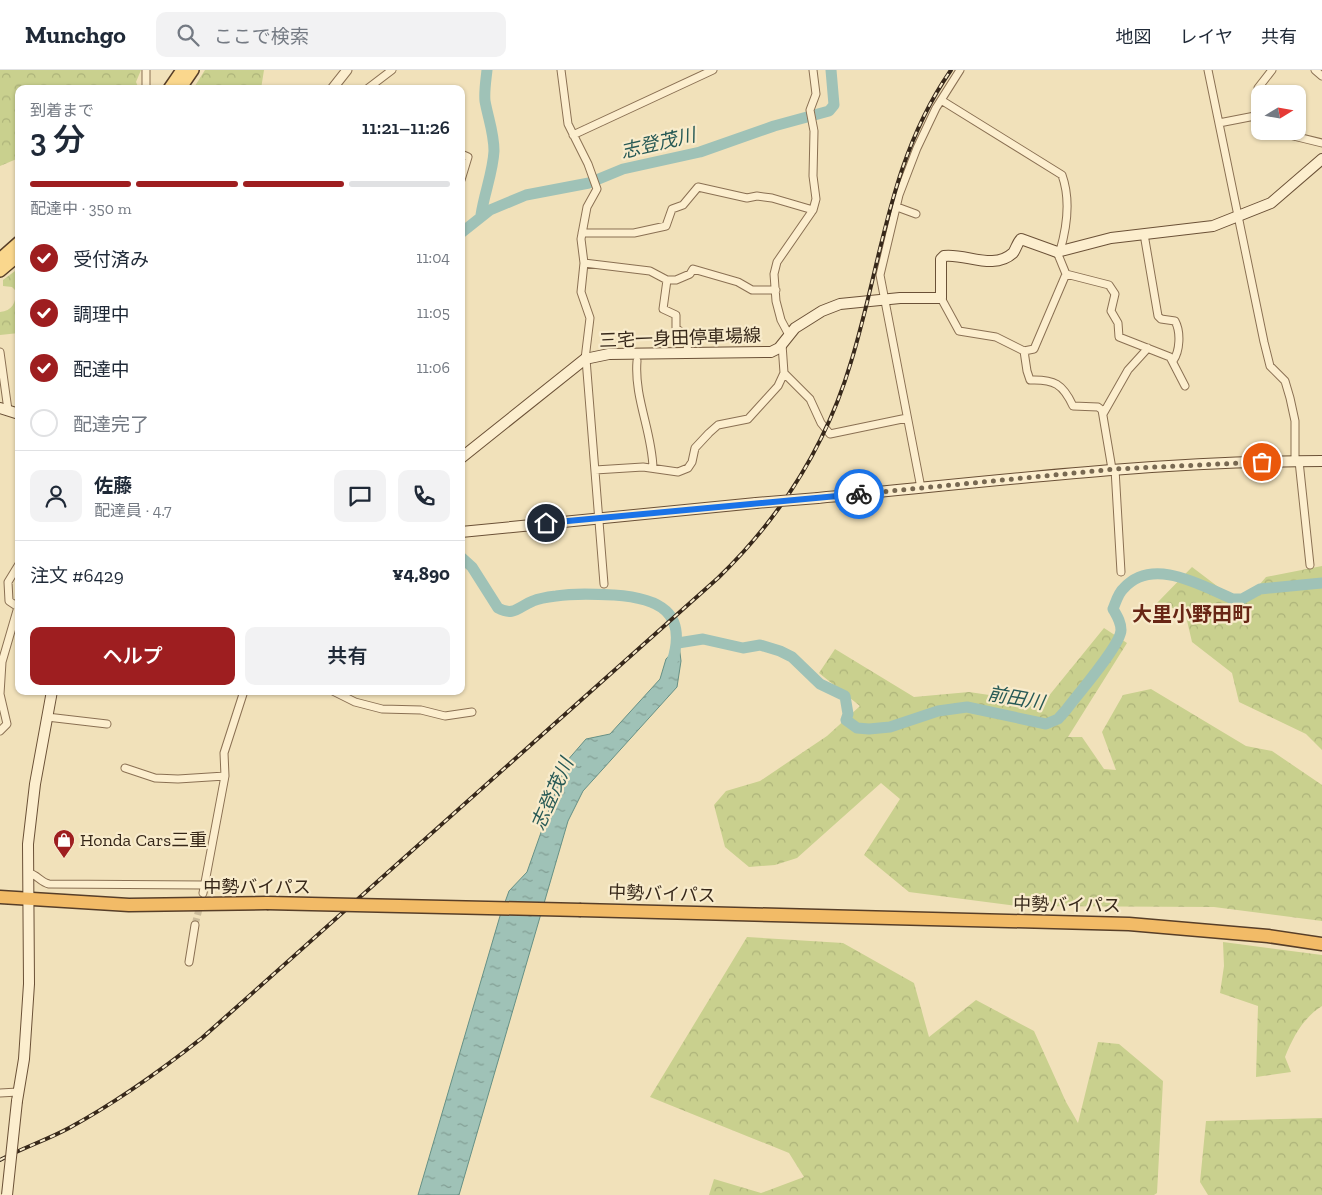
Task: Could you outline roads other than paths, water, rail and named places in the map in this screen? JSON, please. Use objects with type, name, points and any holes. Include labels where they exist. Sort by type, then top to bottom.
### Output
[{"type":"highway","name":"中勢バイパス","points":[[0,897],[129,905],[267,903],[1129,924],[1268,936],[1322,944]]},
{"type":"main road","points":[[172,85],[182,70]]},
{"type":"main road","points":[[183,85],[193,70]]},
{"type":"main road","points":[[941,298],[941,259],[944,256],[968,257],[987,263],[1009,255],[1021,239],[1058,251],[1111,238],[1213,226],[1271,203],[1322,159]]},
{"type":"main road","points":[[0,259],[15,246]]},
{"type":"main road","points":[[0,271],[15,258]]},
{"type":"main road","name":"三宅一身田停車場線","points":[[465,455],[585,359],[609,354],[766,352],[775,350],[812,317],[833,306],[854,301],[941,298]]},
{"type":"main road","points":[[465,532],[1113,469],[1213,462],[1322,461]]},
{"type":"main road","points":[[7,1195],[27,1026],[30,825],[51,695]]},
{"type":"street","points":[[146,70],[146,85]]},
{"type":"street","points":[[335,85],[347,70]]},
{"type":"street","points":[[372,85],[392,70]]},
{"type":"street","points":[[561,70],[568,124],[592,174],[597,192],[587,207],[582,233],[584,263],[581,292],[590,318],[585,359],[600,518],[604,584]]},
{"type":"street","points":[[573,135],[712,70]]},
{"type":"street","points":[[595,470],[653,468],[674,472],[688,468],[692,462],[695,448],[709,433],[718,425],[748,419],[778,386],[784,373],[786,339],[774,274],[777,262],[812,210],[816,200],[813,176],[813,122],[810,110],[816,94],[813,70]]},
{"type":"street","points":[[921,488],[883,300],[880,276],[897,207],[917,148],[940,100],[960,70]]},
{"type":"street","points":[[1208,70],[1270,366],[1285,381],[1294,413],[1297,461],[1310,565]]},
{"type":"street","points":[[1260,85],[1272,70]]},
{"type":"street","points":[[1316,70],[1322,76]]},
{"type":"street","points":[[1320,70],[1322,76]]},
{"type":"street","points":[[940,100],[1062,175],[1067,211],[1066,228],[1058,251],[1066,274],[1034,349],[1024,351],[996,337],[959,331],[941,298]]},
{"type":"street","points":[[1219,124],[1251,117]]},
{"type":"street","points":[[1306,139],[1322,143]]},
{"type":"street","points":[[465,155],[468,156],[465,166]]},
{"type":"street","points":[[582,233],[634,232],[666,226],[672,208],[683,205],[698,187],[747,198],[759,196],[772,198],[812,210]]},
{"type":"street","points":[[897,207],[916,214]]},
{"type":"street","points":[[1144,234],[1158,316],[1161,319],[1174,321],[1177,325],[1178,351],[1173,361]]},
{"type":"street","points":[[584,263],[650,271],[667,280],[676,280],[690,274],[694,269],[738,282],[752,290],[776,290]]},
{"type":"street","points":[[1066,274],[1109,285],[1115,294],[1111,311],[1118,323],[1119,337],[1170,357],[1185,386]]},
{"type":"street","points":[[667,280],[663,309],[676,315],[676,328],[688,338],[687,352]]},
{"type":"street","points":[[1103,414],[1128,370],[1148,348]]},
{"type":"street","points":[[1024,351],[1030,380],[1046,379],[1064,389],[1073,406],[1098,407],[1103,414],[1113,469],[1121,572]]},
{"type":"street","points":[[0,352],[9,411]]},
{"type":"street","points":[[638,361],[637,393],[651,438],[653,468]]},
{"type":"street","points":[[784,373],[810,399],[821,423],[830,434],[907,418]]},
{"type":"street","points":[[15,572],[8,586],[8,601],[15,606]]},
{"type":"street","points":[[0,731],[6,724],[0,694],[2,662],[15,618]]},
{"type":"street","points":[[28,873],[37,876],[41,882],[49,884],[203,889],[225,776],[224,753],[243,695]]},
{"type":"street","points":[[341,695],[354,702],[382,709],[421,710],[445,716],[472,712]]},
{"type":"street","points":[[47,717],[106,724]]},
{"type":"street","points":[[124,768],[156,778],[178,779],[225,776]]},
{"type":"street","points":[[189,962],[196,925]]},
{"type":"street","points":[[0,1093],[18,1096]]},
{"type":"water","points":[[679,645],[681,661],[677,687],[583,791],[568,821],[459,1195],[418,1195],[500,916],[509,891],[527,872],[566,762],[586,739],[610,734],[660,679],[666,659]]},
{"type":"waterway","points":[[481,215],[494,151],[485,101],[487,70]]},
{"type":"waterway","name":"志登茂川","points":[[465,230],[490,210],[526,195],[589,183],[623,169],[700,152],[774,126],[829,111],[834,105],[831,70]]},
{"type":"waterway","name":"志登茂川","points":[[465,561],[472,567],[498,608],[508,611],[516,610],[541,598],[577,594],[630,597],[656,604],[666,611],[673,620],[676,631],[676,645],[672,662]]},
{"type":"waterway","name":"前田川","points":[[678,643],[703,639],[743,648],[760,645],[780,651],[792,657],[820,684],[845,696],[848,714],[846,720],[857,728],[890,727],[938,711],[967,707],[1046,724],[1058,719],[1066,710],[1114,647],[1121,630],[1120,622],[1113,609],[1122,590],[1136,579],[1149,574],[1178,577],[1193,581],[1233,599],[1242,599],[1260,589],[1322,583]]},
{"type":"tunnel","points":[[195,925],[203,893]]},
{"type":"railway","points":[[0,1160],[61,1132],[104,1108],[202,1038],[718,578],[741,555],[762,530],[799,479],[829,423],[841,393],[862,324],[889,212],[900,175],[930,104],[951,70]]},
{"type":"place","name":"Honda Cars三重","points":[[64,859]]},
{"type":"district","name":"大里小野田町","points":[[1192,614]]}]
